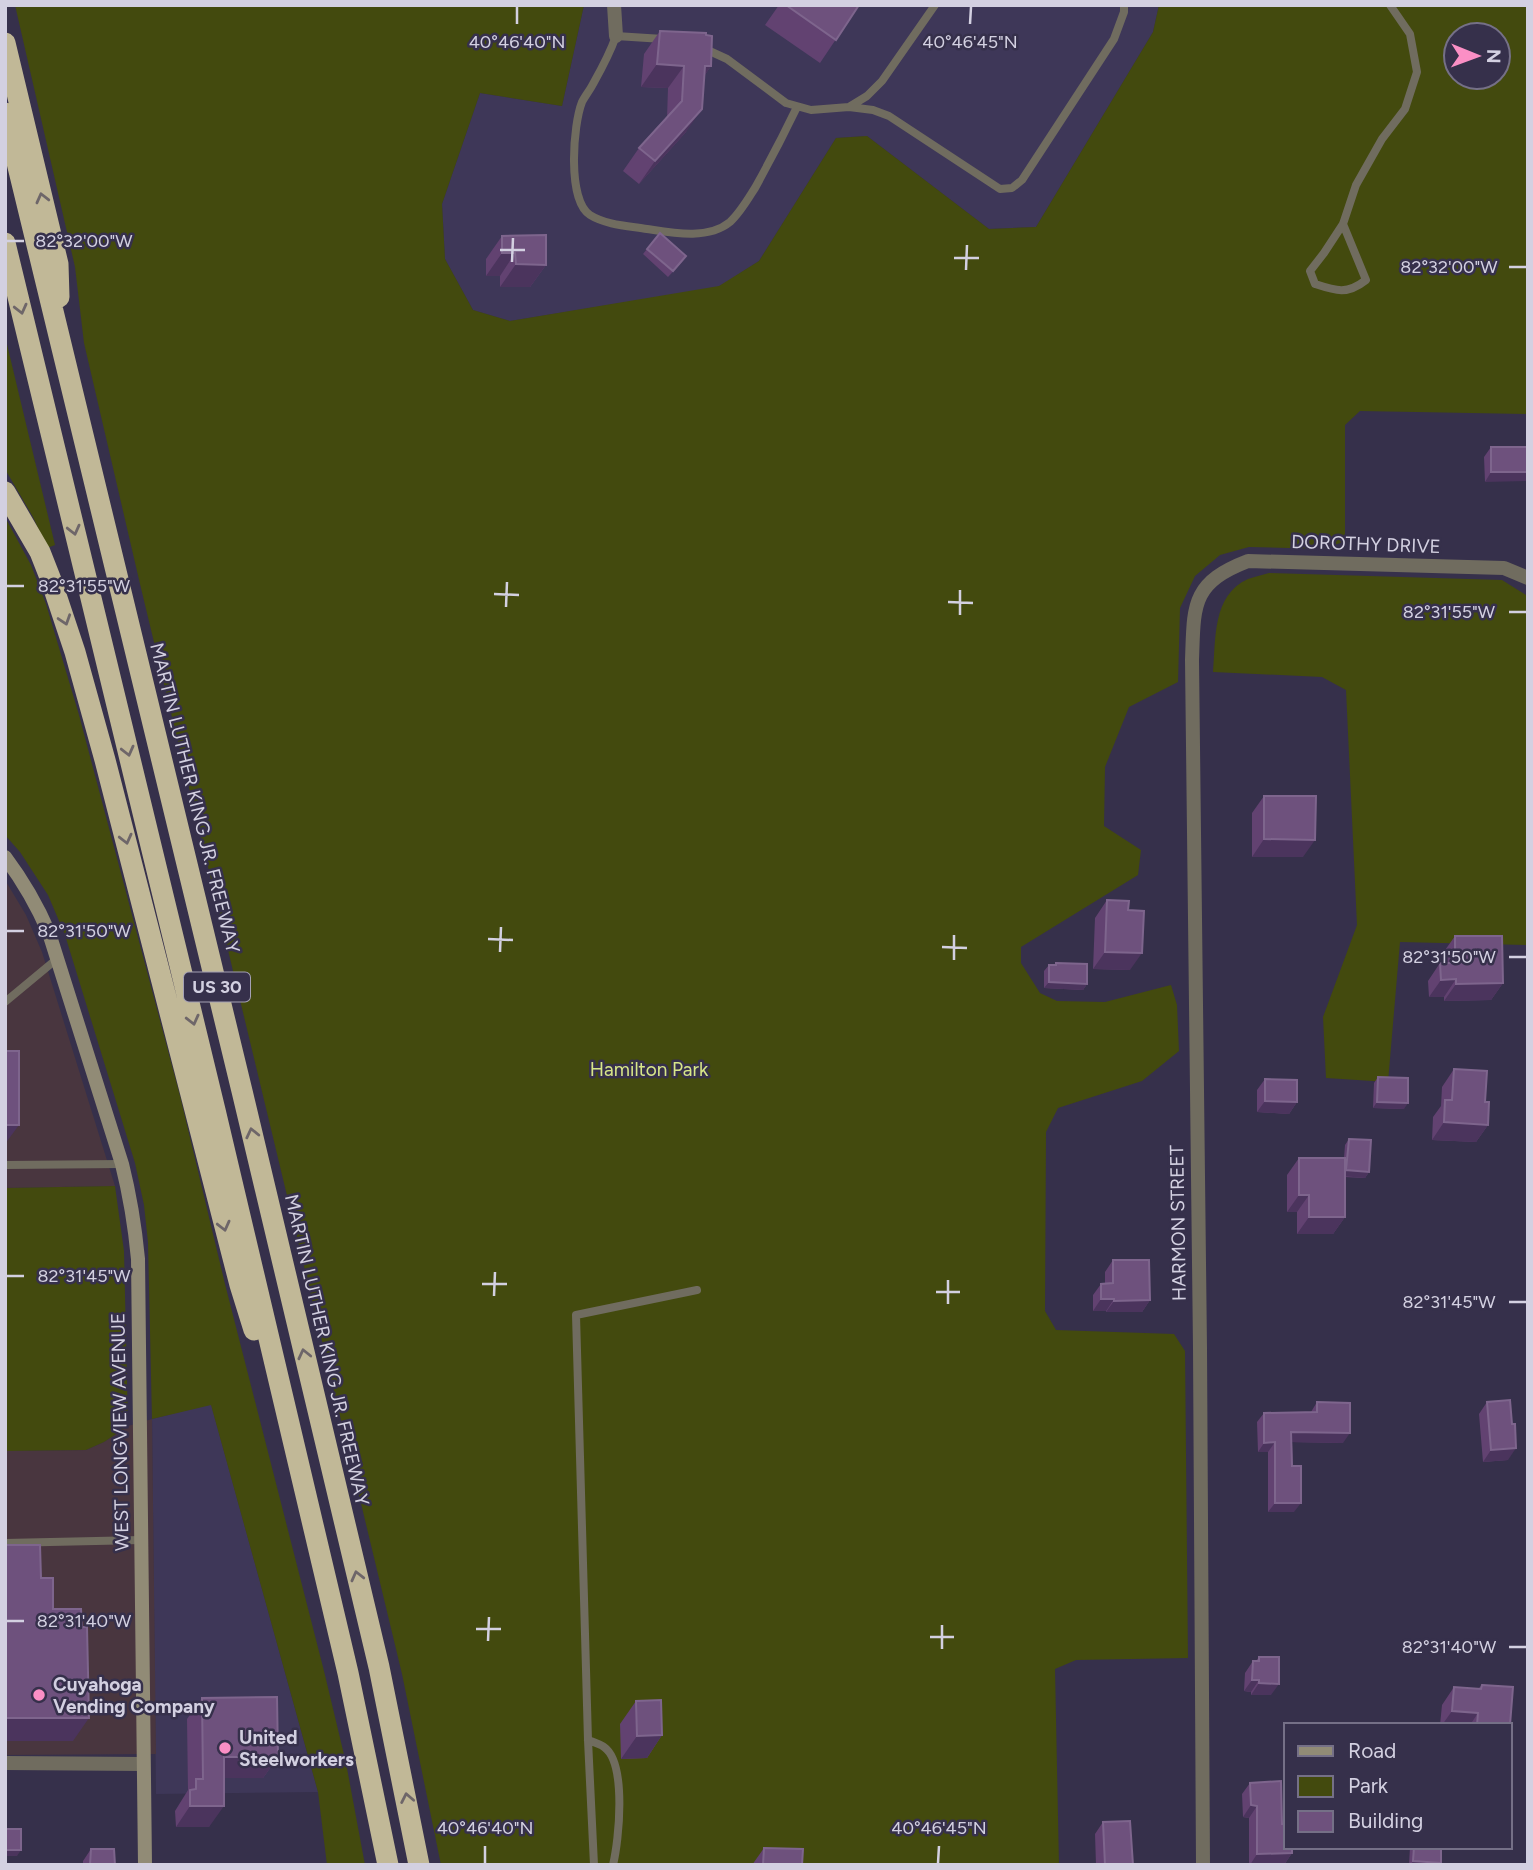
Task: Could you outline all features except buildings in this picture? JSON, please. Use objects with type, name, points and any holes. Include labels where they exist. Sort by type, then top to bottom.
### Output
[{"type":"highway","points":[[5,43],[58,264],[59,338]]},
{"type":"highway","name":"MARTIN LUTHER KING JR. FREEWAY","points":[[5,113],[379,1667],[419,1865]]},
{"type":"highway","name":"US 30","points":[[5,243],[306,1494],[351,1685],[388,1865]]},
{"type":"highway","points":[[5,492],[40,552],[75,652],[240,1285],[306,1494]]},
{"type":"street","points":[[614,5],[617,36]]},
{"type":"street","name":"DOROTHY DRIVE","points":[[1208,583],[1226,569],[1248,561],[1274,560],[1504,568],[1528,578]]},
{"type":"street","name":"HARMON STREET","points":[[1203,1865],[1192,660],[1194,613],[1208,583]]},
{"type":"street","name":"WEST LONGVIEW AVENUE","points":[[5,857],[36,903],[58,958],[122,1164],[133,1215],[138,1259],[145,1865]]},
{"type":"street","points":[[5,1763],[143,1764]]},
{"type":"lane","points":[[849,107],[867,96],[882,80],[935,5]]},
{"type":"lane","points":[[693,45],[727,59],[786,103],[821,110],[849,107],[873,110],[888,116],[1000,189],[1012,188],[1022,180],[1114,39],[1124,5]]},
{"type":"lane","points":[[1343,224],[1366,280],[1355,289],[1334,290],[1315,284],[1310,271],[1343,224],[1356,185],[1382,139],[1405,110],[1417,72],[1410,34],[1390,5]]},
{"type":"lane","points":[[672,40],[617,36],[582,102],[574,145],[576,186],[587,214],[601,220],[664,232],[697,233],[722,228],[733,220],[748,199],[797,107]]},
{"type":"lane","points":[[5,1002],[58,958]]},
{"type":"lane","points":[[5,1165],[122,1164]]},
{"type":"lane","points":[[594,1865],[576,1315],[697,1290]]},
{"type":"lane","points":[[5,1543],[141,1540]]},
{"type":"lane","points":[[588,1740],[605,1747],[617,1769],[620,1794],[619,1827],[613,1865]]},
{"type":"shaded area","points":[[584,5],[1159,5],[1153,32],[1036,227],[989,229],[867,136],[836,138],[759,261],[719,287],[510,321],[473,310],[445,259],[442,204],[480,93],[562,106]]},
{"type":"shaded area","points":[[5,880],[26,915],[42,952],[115,1186],[5,1188]]},
{"type":"shaded area","points":[[211,1404],[318,1792],[156,1794],[152,1419]]},
{"type":"shaded area","points":[[152,1419],[156,1754],[5,1755],[5,1451],[86,1450],[128,1426]]},
{"type":"green space","name":"Hamilton Park","points":[[15,5],[584,5],[562,106],[480,93],[442,204],[445,259],[473,310],[510,321],[719,286],[759,261],[836,138],[867,136],[989,229],[1036,227],[1153,32],[1159,5],[1528,5],[1528,414],[1360,411],[1345,425],[1345,541],[1325,549],[1249,547],[1220,555],[1195,576],[1180,608],[1178,682],[1129,707],[1105,767],[1104,826],[1141,850],[1138,875],[1021,947],[1021,963],[1040,993],[1057,1001],[1105,1002],[1171,985],[1177,1005],[1179,1051],[1142,1081],[1058,1108],[1046,1132],[1045,1311],[1056,1330],[1174,1334],[1185,1351],[1188,1658],[1076,1660],[1055,1669],[1059,1865],[441,1865],[402,1674],[84,343],[75,267]]},
{"type":"green space","points":[[5,336],[55,545],[47,548],[33,517],[5,469]]},
{"type":"green space","points":[[5,517],[31,565],[46,604],[79,715],[180,1096],[324,1671],[346,1763],[365,1865],[327,1865],[318,1792],[211,1405],[152,1419],[148,1242],[135,1163],[65,935],[48,895],[20,852],[5,835]]},
{"type":"green space","points":[[1269,573],[1502,580],[1528,598],[1528,945],[1400,942],[1388,1082],[1326,1078],[1323,1017],[1357,925],[1346,690],[1322,677],[1213,672],[1218,619],[1228,596],[1236,586],[1248,579]]},
{"type":"green space","points":[[115,1186],[124,1251],[128,1426],[86,1450],[5,1451],[5,1188]]},
{"type":"place","name":"Cuyahoga Vending Company","points":[[39,1695]]},
{"type":"place","name":"United Steelworkers","points":[[225,1748]]}]
